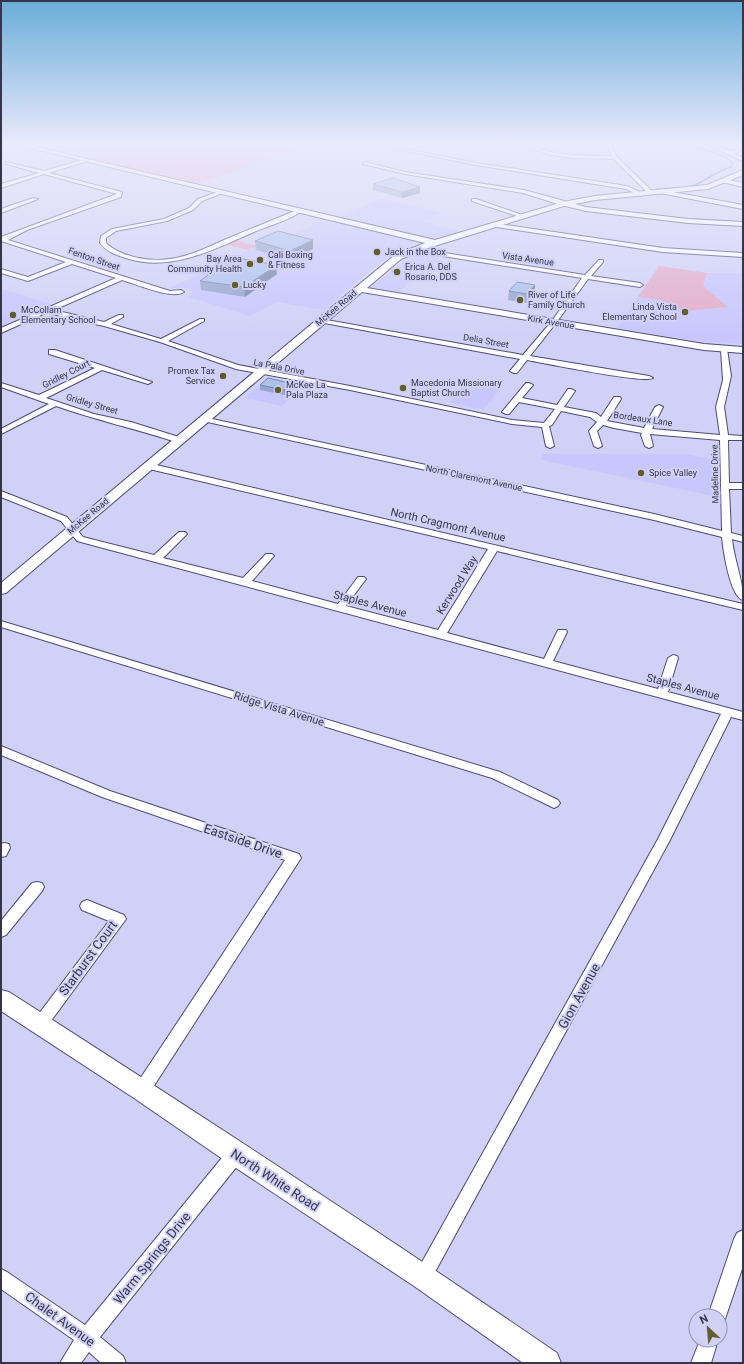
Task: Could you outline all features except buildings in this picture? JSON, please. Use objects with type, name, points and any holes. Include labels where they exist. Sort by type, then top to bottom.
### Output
[{"type":"street","points":[[2,239],[24,229],[83,209]]},
{"type":"street","points":[[191,209],[183,214],[165,220],[114,230],[103,237],[103,243],[109,249],[132,258],[149,261],[169,261],[188,257],[245,233],[256,230],[296,210]]},
{"type":"street","points":[[290,209],[435,242]]},
{"type":"street","points":[[500,209],[522,216]]},
{"type":"street","name":"McKee Road","points":[[1,590],[398,257],[435,242],[547,209]]},
{"type":"street","points":[[596,209],[708,223],[743,224]]},
{"type":"street","points":[[492,225],[663,250],[743,255]]},
{"type":"street","name":"Fenton Street","points":[[2,239],[73,261],[120,278],[170,292],[181,292]]},
{"type":"street","name":"Vista Avenue","points":[[414,250],[640,285]]},
{"type":"street","points":[[514,371],[554,322],[586,277],[601,260]]},
{"type":"street","points":[[1,271],[28,279],[73,261]]},
{"type":"street","points":[[1,331],[120,278]]},
{"type":"street","name":"Kirk Avenue","points":[[359,289],[704,348],[743,350]]},
{"type":"street","name":"La Pala Drive","points":[[47,310],[66,316],[105,324],[162,341],[236,367],[364,391],[512,422],[545,425]]},
{"type":"street","points":[[105,324],[121,316]]},
{"type":"street","points":[[162,341],[202,320]]},
{"type":"street","name":"Delia Street","points":[[321,321],[525,358],[649,378]]},
{"type":"street","name":"Madeline Drive","points":[[726,350],[727,379],[720,406],[724,438],[724,486],[727,536],[731,567],[743,597]]},
{"type":"street","name":"Gridley Court","points":[[52,352],[148,382]]},
{"type":"street","name":"Gridley Court","points":[[40,398],[101,368]]},
{"type":"street","name":"Gridley Street","points":[[1,385],[92,416],[128,424],[179,440]]},
{"type":"street","points":[[506,412],[529,385]]},
{"type":"street","points":[[550,446],[545,425],[571,392]]},
{"type":"street","name":"Bordeaux Lane","points":[[516,399],[593,415],[602,422],[647,431],[724,438],[743,438]]},
{"type":"street","points":[[598,446],[593,431],[602,422],[617,399]]},
{"type":"street","points":[[1,432],[56,404]]},
{"type":"street","points":[[649,446],[645,435],[659,407]]},
{"type":"street","name":"North Claremont Avenue","points":[[203,419],[743,539]]},
{"type":"street","name":"North Cragmont Avenue","points":[[148,466],[743,606]]},
{"type":"street","points":[[724,486],[743,486]]},
{"type":"street","name":"Staples Avenue","points":[[1,494],[64,519],[80,539],[743,716]]},
{"type":"street","points":[[156,559],[182,534]]},
{"type":"street","name":"Kerwood Way","points":[[440,635],[494,548]]},
{"type":"street","points":[[245,582],[269,556]]},
{"type":"street","points":[[340,608],[361,579]]},
{"type":"street","name":"Ridge Vista Avenue","points":[[1,624],[496,775],[554,803]]},
{"type":"street","points":[[547,663],[562,632]]},
{"type":"street","points":[[662,694],[673,658]]},
{"type":"street","name":"Gion Avenue","points":[[422,1277],[664,840],[728,712]]},
{"type":"street","name":"Eastside Drive","points":[[1,750],[106,794],[294,858],[142,1090]]},
{"type":"street","points":[[1,931],[37,887]]},
{"type":"street","name":"Starburst Court","points":[[40,1024],[119,918],[87,906]]},
{"type":"street","name":"North White Road","points":[[1,1000],[142,1090],[422,1277],[547,1363]]},
{"type":"street","name":"Warm Springs Drive","points":[[70,1363],[87,1338],[236,1154]]},
{"type":"street","points":[[720,1308],[743,1239]]},
{"type":"street","name":"Chalet Avenue","points":[[1,1278],[87,1338],[116,1363]]},
{"type":"street","points":[[701,1363],[706,1348]]},
{"type":"shaded area","points":[[358,209],[424,209],[441,213],[424,222],[460,231],[432,240],[337,218]]},
{"type":"shaded area","points":[[325,220],[413,240],[417,243],[395,252],[382,261],[323,310],[277,302],[250,316],[188,297],[194,295],[191,294],[192,289],[169,288],[237,258],[246,251]]},
{"type":"shaded area","points":[[235,240],[257,246],[247,250],[225,244]]},
{"type":"shaded area","points":[[417,255],[441,257],[399,292],[371,287],[403,262]]},
{"type":"shaded area","name":"Linda Vista Elementary School","points":[[659,266],[707,273],[743,273],[743,344],[698,341],[617,328]]},
{"type":"shaded area","points":[[659,266],[707,273],[703,286],[728,307],[684,311],[661,300],[638,297]]},
{"type":"shaded area","name":"McCollam Elementary School","points":[[1,289],[18,294],[51,304],[1,326]]},
{"type":"shaded area","points":[[468,380],[502,386],[484,410],[449,402]]},
{"type":"shaded area","points":[[271,381],[302,388],[282,406],[244,398],[263,383]]},
{"type":"shaded area","points":[[543,454],[687,454],[712,459],[714,496],[541,460]]},
{"type":"place","name":"Jack in the Box","points":[[377,252]]},
{"type":"place","name":"Cali Boxing & Fitness","points":[[260,260]]},
{"type":"place","name":"Bay Area Community Health","points":[[250,264]]},
{"type":"place","name":"Erica A. Del Rosario, DDS","points":[[397,272]]},
{"type":"place","name":"Lucky","points":[[235,285]]},
{"type":"place","name":"River of Life Family Church","points":[[520,300]]},
{"type":"place","name":"Linda Vista Elementary School","points":[[685,312]]},
{"type":"place","name":"McCollam Elementary School","points":[[13,315]]},
{"type":"place","name":"Promex Tax Service","points":[[223,376]]},
{"type":"place","name":"Macedonia Missionary Baptist Church","points":[[403,388]]},
{"type":"place","name":"McKee La Pala Plaza","points":[[278,390]]},
{"type":"place","name":"Spice Valley","points":[[641,473]]}]
